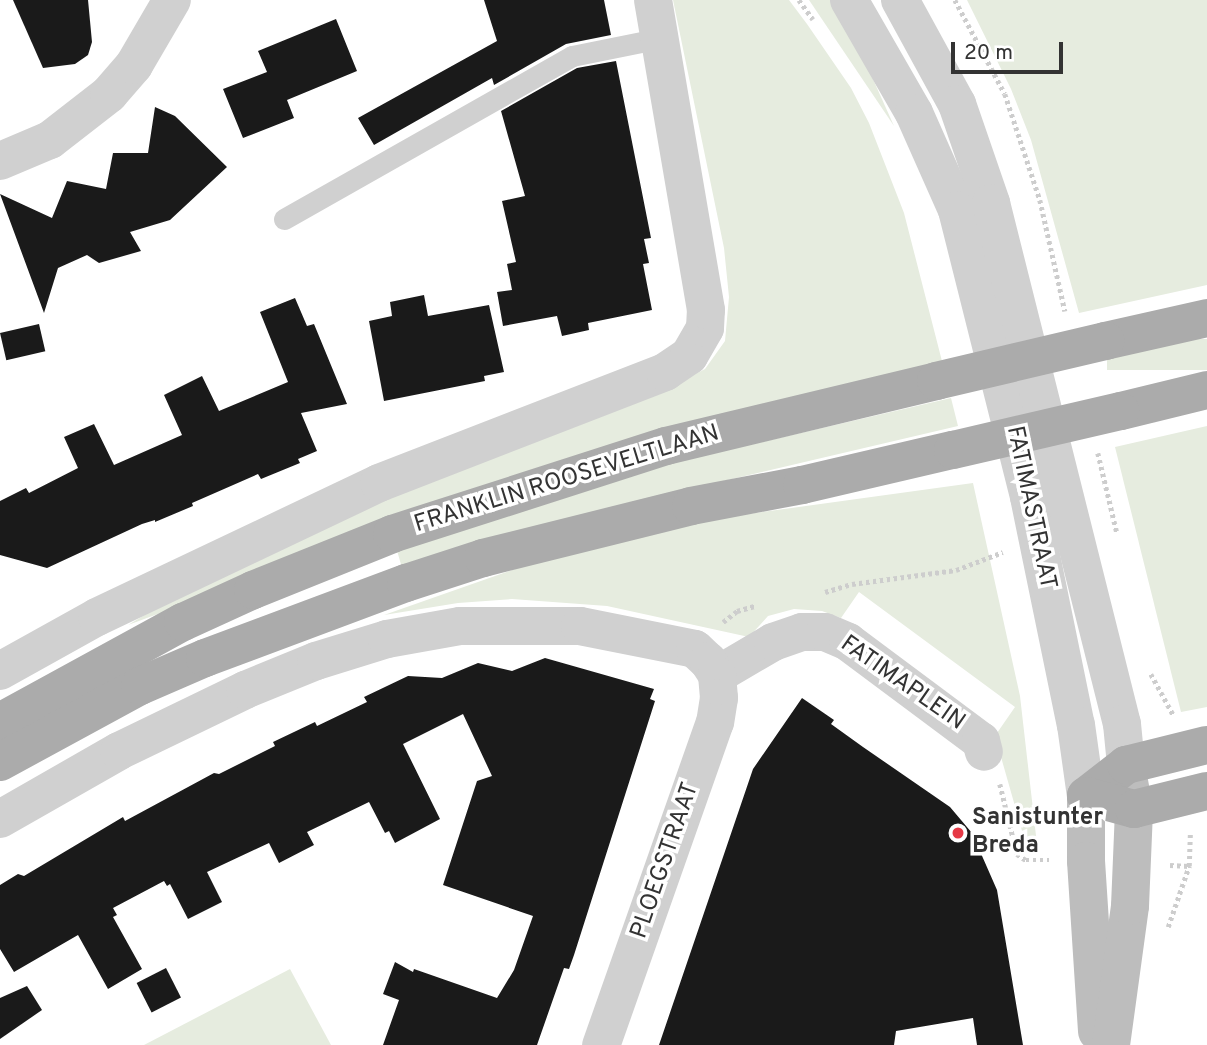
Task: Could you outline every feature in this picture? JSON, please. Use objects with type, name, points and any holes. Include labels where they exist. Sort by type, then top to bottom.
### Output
[{"type":"main road","name":"FRANKLIN ROOSEVELTLAAN","points":[[0,722],[183,622],[253,590],[392,534],[666,446],[1207,317]]},
{"type":"main road","name":"FRANKLIN ROOSEVELTLAAN","points":[[0,762],[140,686],[205,658],[406,583],[483,558],[604,527],[953,450],[1207,390]]},
{"type":"main road","points":[[1086,796],[1126,765],[1207,745]]},
{"type":"main road","name":"FATIMASTRAAT","points":[[1111,1045],[1130,906],[1134,808],[1126,765]]},
{"type":"main road","points":[[1086,796],[1134,808],[1207,791]]},
{"type":"main road","name":"FATIMASTRAAT","points":[[1086,796],[1086,861],[1097,1045]]},
{"type":"street","points":[[0,160],[50,140],[109,94],[134,65],[172,0]]},
{"type":"street","points":[[0,671],[97,617],[379,483],[665,372],[689,356],[705,328],[706,310],[653,0]]},
{"type":"street","name":"FATIMASTRAAT","points":[[849,0],[914,113],[957,210],[990,330],[1029,497],[1076,725],[1086,796]]},
{"type":"street","name":"FATIMASTRAAT","points":[[900,0],[957,104],[991,204],[1122,724],[1126,765]]},
{"type":"street","points":[[0,819],[119,751],[245,690],[316,661],[387,639],[460,626],[580,626],[706,662]]},
{"type":"street","name":"FATIMAPLEIN","points":[[706,662],[802,632],[825,632],[848,642],[981,741],[984,752]]},
{"type":"street","name":"PLOEGSTRAAT","points":[[601,1045],[715,722],[719,698],[706,662]]},
{"type":"lane","points":[[284,219],[572,56],[660,38]]},
{"type":"path","points":[[815,596],[852,584],[956,570],[1006,551]]},
{"type":"path","points":[[706,662],[737,611],[757,605]]},
{"type":"path","name":"FATIMAPLEIN","points":[[984,752],[995,768],[1003,792],[1017,854],[1026,860],[1053,860]]},
{"type":"shaded area","points":[[673,0],[789,0],[807,24],[851,88],[869,123],[904,213],[944,369],[201,598],[128,625],[173,598],[382,501],[650,397],[705,369],[725,341],[729,297],[724,248]]},
{"type":"shaded area","points":[[809,0],[832,0],[855,39],[894,126]]},
{"type":"shaded area","points":[[967,0],[1207,0],[1207,285],[1079,313],[1031,140],[1011,89]]},
{"type":"shaded area","points":[[1107,339],[1207,339],[1207,370],[1107,370]]},
{"type":"shaded area","points":[[951,398],[958,426],[681,491],[402,568],[396,547],[671,463]]},
{"type":"shaded area","points":[[1207,426],[1207,707],[1181,712],[1115,447]]},
{"type":"shaded area","points":[[973,483],[1020,696],[1038,853],[1024,838],[1001,757],[988,746],[1015,707],[859,592],[841,618],[822,611],[794,609],[768,616],[749,637],[607,606],[512,599],[458,603],[384,615],[572,549],[697,521]]},
{"type":"shaded area","points":[[290,969],[331,1045],[144,1045]]},
{"type":"building","points":[[13,0],[88,0],[92,42],[88,55],[75,64],[43,68]]},
{"type":"building","points":[[484,0],[604,0],[611,35],[566,44],[494,85],[492,78],[374,145],[358,118],[497,41]]},
{"type":"building","points":[[336,19],[357,71],[287,100],[294,118],[243,138],[223,89],[267,72],[258,51]]},
{"type":"building","points":[[616,61],[651,238],[644,239],[649,263],[643,264],[652,310],[588,323],[589,330],[562,336],[557,316],[503,326],[497,292],[512,290],[507,264],[516,262],[502,201],[525,196],[501,111],[577,68]]},
{"type":"building","points":[[155,107],[175,116],[227,167],[170,220],[130,232],[141,251],[99,263],[87,255],[58,268],[44,313],[0,194],[52,218],[67,181],[106,189],[113,153],[148,153]]},
{"type":"building","points":[[424,295],[428,316],[489,305],[504,372],[484,376],[485,381],[384,401],[369,321],[392,316],[390,302]]},
{"type":"building","points":[[295,298],[307,326],[314,324],[347,404],[301,413],[317,451],[298,459],[300,463],[261,479],[258,474],[192,503],[193,506],[155,522],[142,524],[47,568],[0,555],[0,501],[26,488],[29,493],[78,468],[64,437],[94,424],[114,465],[182,435],[164,395],[202,376],[219,411],[288,382],[260,312]]},
{"type":"building","points":[[39,324],[45,351],[6,360],[0,333]]},
{"type":"building","points":[[545,658],[654,689],[650,699],[655,701],[574,955],[569,969],[564,968],[537,1045],[383,1045],[399,1000],[383,994],[395,962],[413,972],[414,969],[497,998],[514,970],[533,916],[443,885],[477,781],[492,776],[463,714],[403,744],[440,819],[395,843],[389,831],[385,833],[369,802],[307,832],[314,845],[279,863],[269,843],[207,872],[222,902],[188,919],[170,884],[167,886],[164,881],[113,908],[117,915],[113,917],[142,969],[108,989],[78,935],[14,972],[0,949],[0,885],[18,874],[24,876],[123,817],[125,821],[214,773],[219,774],[275,746],[273,742],[315,722],[317,726],[367,702],[364,697],[408,676],[442,678],[478,663],[512,671]]},
{"type":"building","points":[[802,698],[834,720],[831,724],[950,807],[972,833],[997,890],[1023,1045],[977,1045],[973,1018],[896,1031],[894,1045],[659,1045],[753,769]]},
{"type":"building","points":[[166,968],[181,997],[152,1012],[137,983]]},
{"type":"building","points":[[27,986],[42,1010],[0,1039],[0,998]]},
{"type":"place","name":"Sanistunter Breda","points":[[958,833]]}]
